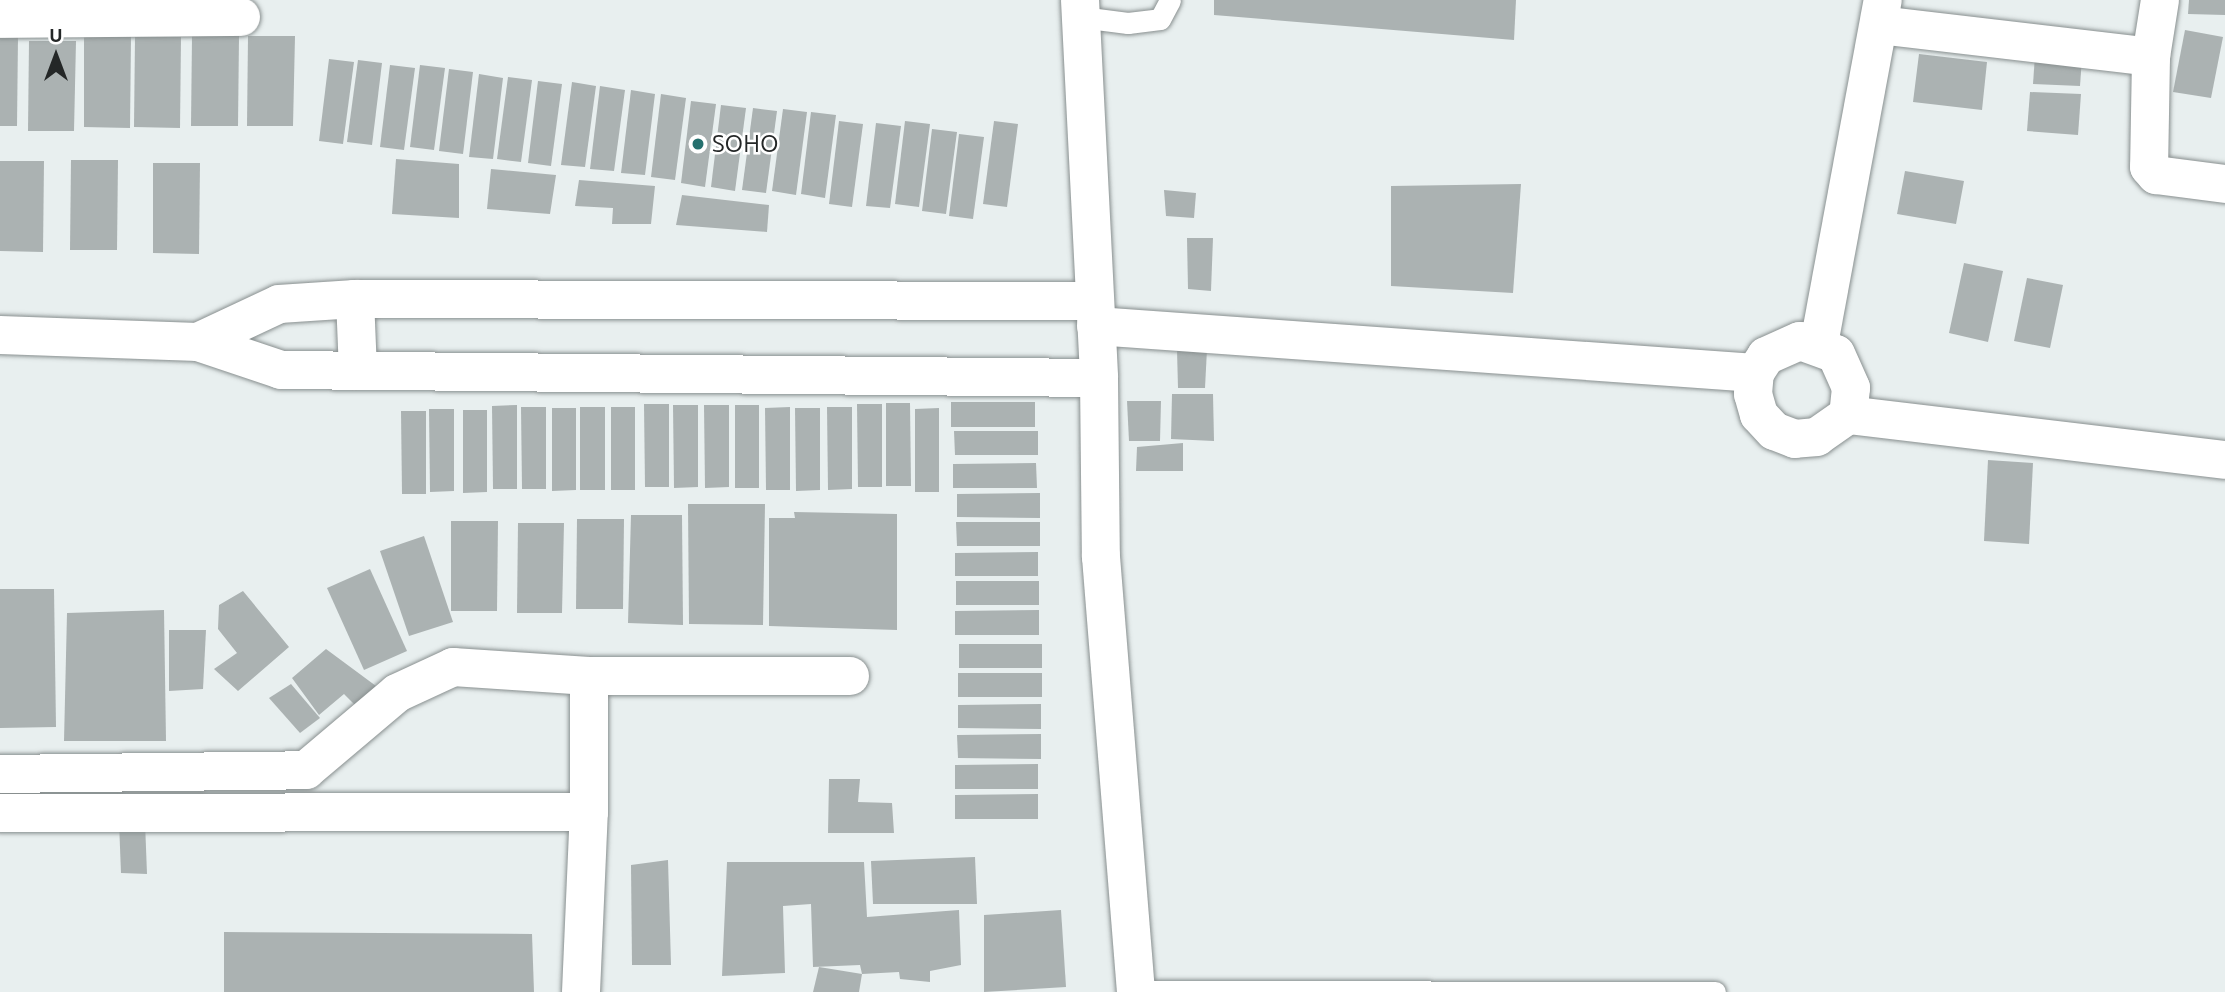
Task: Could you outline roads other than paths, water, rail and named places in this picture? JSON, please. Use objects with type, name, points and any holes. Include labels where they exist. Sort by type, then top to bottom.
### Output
[{"type":"street","points":[[2160,0],[2151,58],[2148,163],[2152,171],[2225,184]]},
{"type":"street","points":[[1080,9],[1099,378],[1101,556],[1136,992]]},
{"type":"street","points":[[1819,344],[1882,12],[2151,58]]},
{"type":"street","points":[[0,19],[241,17]]},
{"type":"street","points":[[355,299],[358,371]]},
{"type":"street","points":[[198,342],[279,304],[355,299],[1095,313],[1755,373]]},
{"type":"street","points":[[0,335],[198,342],[281,370],[1099,378]]},
{"type":"street","points":[[1848,415],[1851,388],[1847,370],[1836,354],[1819,344],[1800,341],[1782,346],[1766,356],[1755,373],[1753,394],[1759,415],[1774,431],[1795,439],[1817,437],[1848,415],[2225,460]]},
{"type":"street","points":[[289,810],[306,770],[397,692],[453,667],[589,676],[850,676]]},
{"type":"street","points":[[581,992],[589,812],[589,676]]},
{"type":"street","points":[[0,774],[306,770]]},
{"type":"street","points":[[0,813],[289,810],[589,812]]},
{"type":"lane","points":[[1080,9],[1128,23],[1160,19],[1170,0]]},
{"type":"lane","points":[[1136,992],[1715,992]]},
{"type":"place","name":"SOHO","points":[[698,144]]}]
